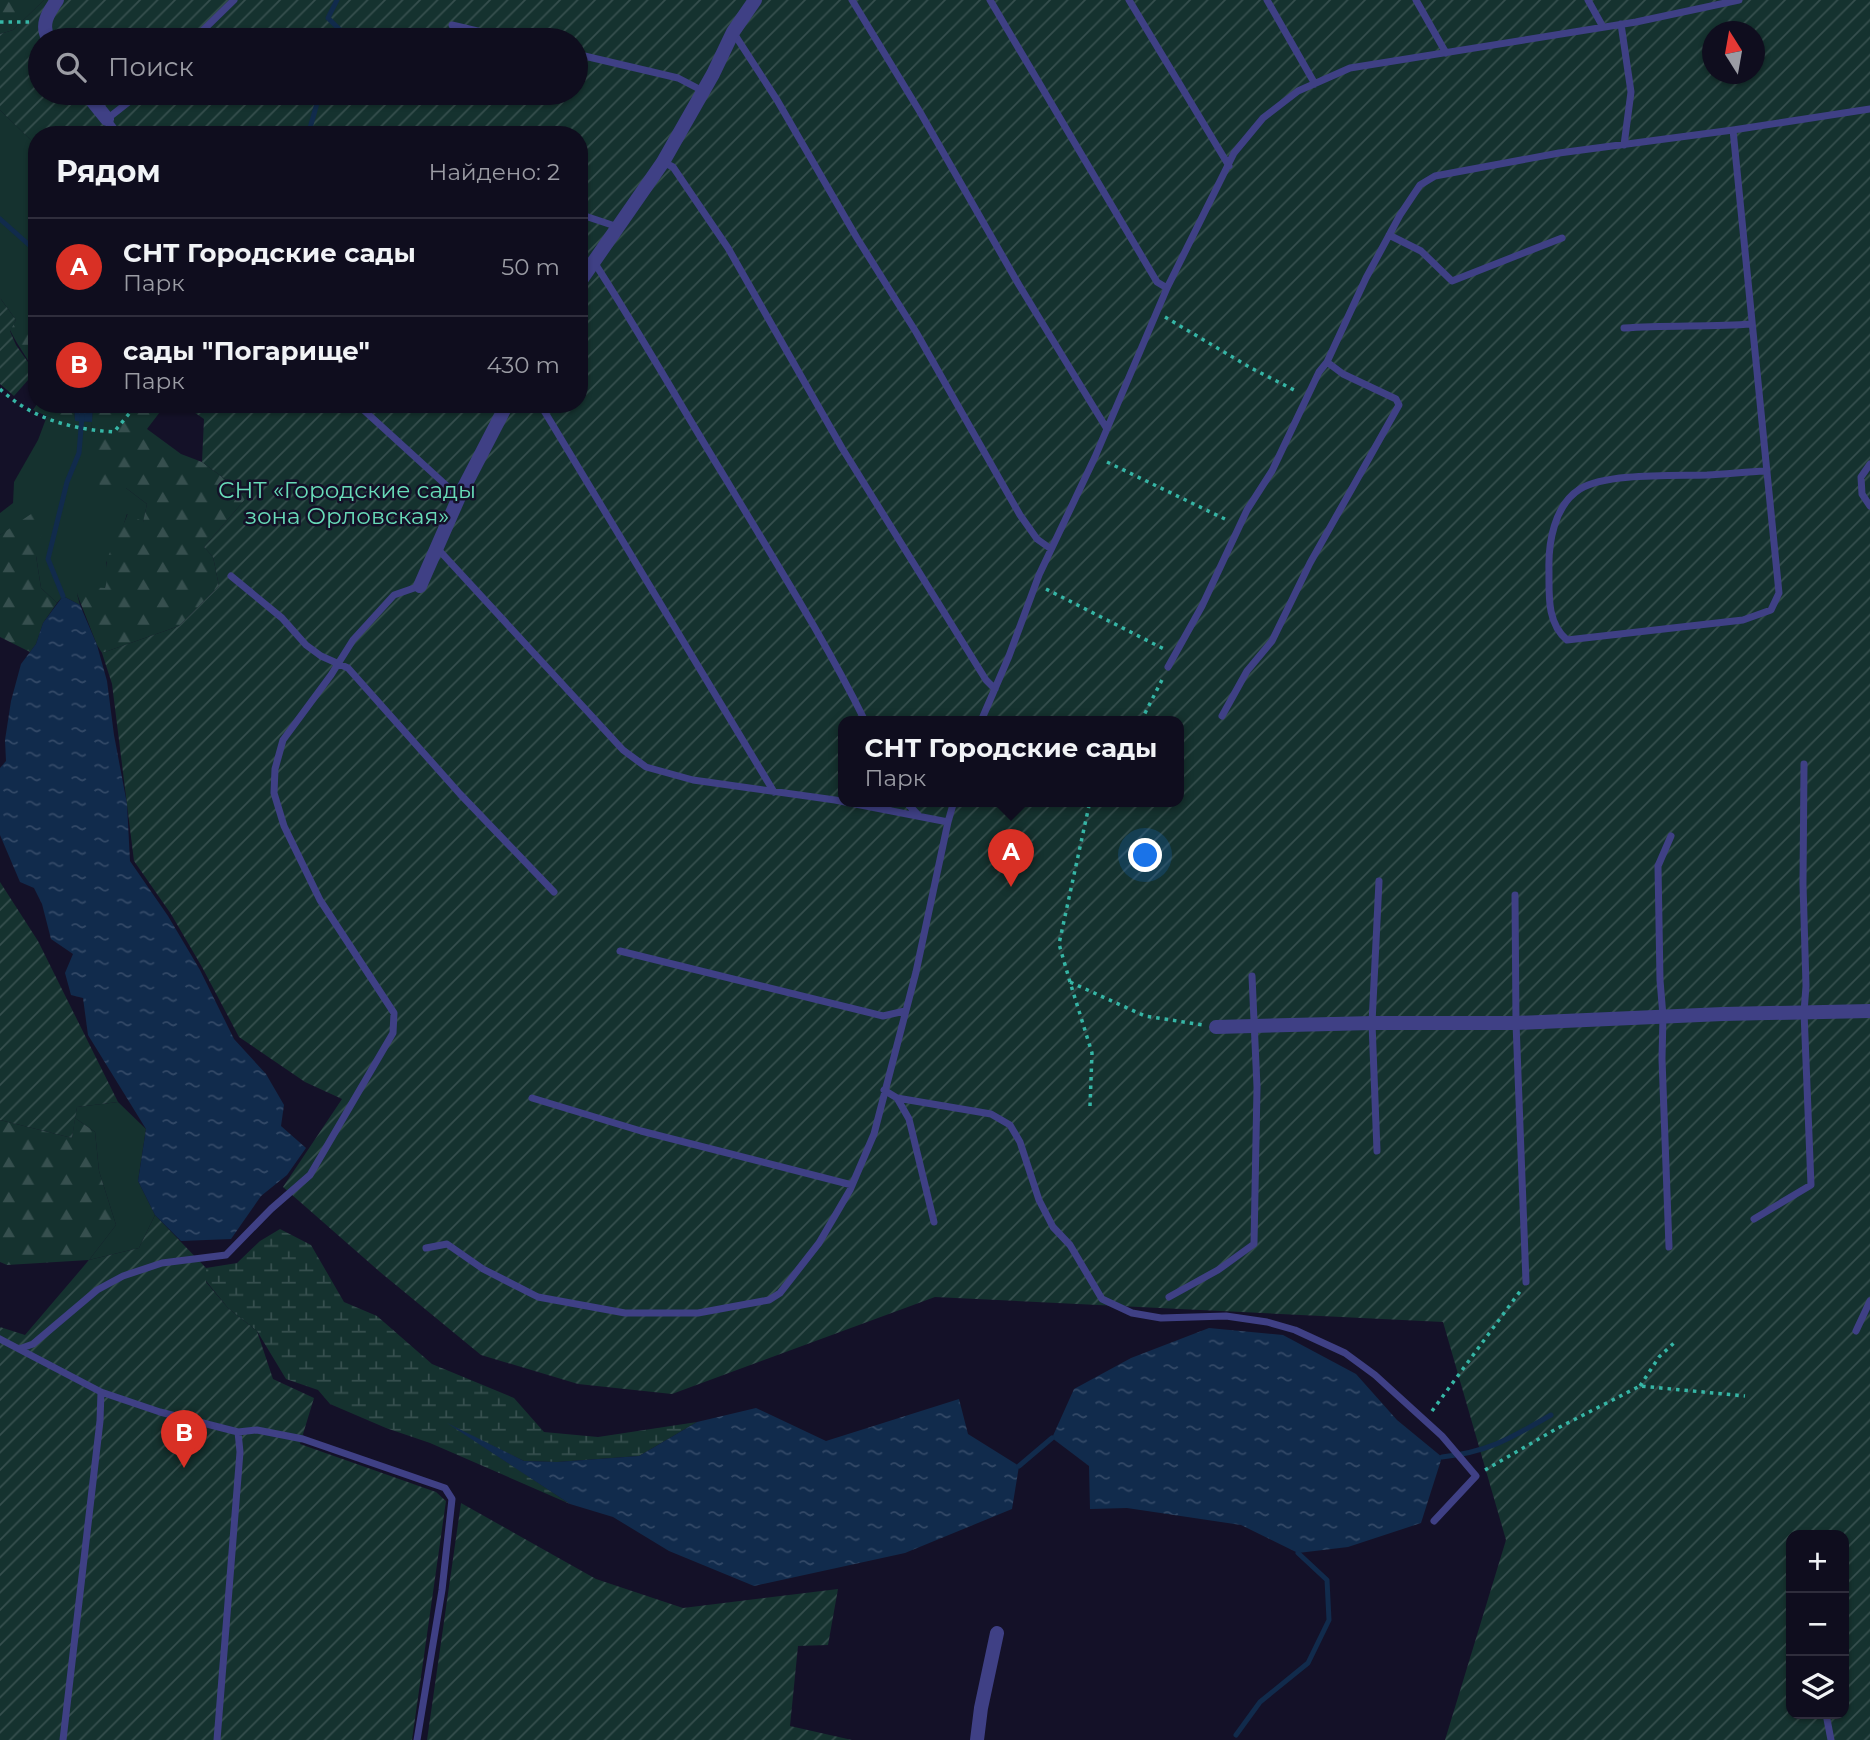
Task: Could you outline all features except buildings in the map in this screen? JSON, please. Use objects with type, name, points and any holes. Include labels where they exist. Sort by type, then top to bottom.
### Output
[{"type":"street","points":[[45,28],[45,22],[57,0]]},
{"type":"street","points":[[588,270],[663,162],[733,32],[755,0]]},
{"type":"street","points":[[96,105],[107,119]]},
{"type":"street","points":[[420,586],[459,497],[502,413]]},
{"type":"street","points":[[1216,1027],[1516,1023],[1870,1011]]},
{"type":"street","points":[[977,1740],[997,1633]]},
{"type":"lane","points":[[205,28],[234,0]]},
{"type":"lane","points":[[852,0],[1107,429]]},
{"type":"lane","points":[[990,0],[1157,282],[1167,288]]},
{"type":"lane","points":[[1129,0],[1229,166]]},
{"type":"lane","points":[[1267,0],[1315,83]]},
{"type":"lane","points":[[1416,0],[1446,53]]},
{"type":"lane","points":[[1588,0],[1603,27]]},
{"type":"lane","points":[[983,716],[1035,584],[1095,457],[1167,288],[1234,152],[1263,118],[1298,91],[1350,68],[1621,24],[1739,0]]},
{"type":"lane","points":[[1621,24],[1631,92],[1624,145]]},
{"type":"lane","points":[[452,25],[465,28]]},
{"type":"lane","points":[[733,32],[777,100],[857,238],[916,332],[1020,515],[1037,538],[1051,549]]},
{"type":"lane","points":[[588,57],[678,78],[703,91]]},
{"type":"lane","points":[[112,126],[107,119],[125,105]]},
{"type":"lane","points":[[1168,667],[1202,606],[1239,526],[1272,471],[1389,235],[1420,185],[1435,176],[1559,153],[1870,109]]},
{"type":"lane","points":[[1733,130],[1779,593],[1771,610],[1743,620],[1567,640],[1558,633],[1550,613],[1548,567],[1553,528],[1566,504],[1580,489],[1606,481],[1765,471]]},
{"type":"lane","points":[[663,162],[673,167],[728,248],[842,448],[979,668],[995,689]]},
{"type":"lane","points":[[588,217],[618,227]]},
{"type":"lane","points":[[1389,235],[1421,251],[1452,281],[1563,237]]},
{"type":"lane","points":[[594,262],[644,340],[807,614],[863,716]]},
{"type":"lane","points":[[1624,328],[1752,324]]},
{"type":"lane","points":[[1222,716],[1247,671],[1272,641],[1340,506],[1399,405],[1396,399],[1343,374],[1327,362]]},
{"type":"lane","points":[[367,413],[459,497]]},
{"type":"lane","points":[[545,413],[774,792]]},
{"type":"lane","points":[[1870,464],[1861,477],[1863,494],[1870,506]]},
{"type":"lane","points":[[436,548],[623,750],[646,767],[681,777],[838,803]]},
{"type":"lane","points":[[231,576],[282,618],[306,645],[321,656],[348,668],[460,794],[554,892]]},
{"type":"lane","points":[[19,1349],[33,1344],[97,1290],[123,1276],[162,1263],[226,1255],[271,1209],[310,1175],[393,1033],[394,1013],[320,900],[284,825],[274,793],[275,769],[283,740],[354,640],[394,596],[420,586]]},
{"type":"lane","points":[[1754,1219],[1811,1185],[1804,1012],[1804,764]]},
{"type":"lane","points":[[865,807],[948,822]]},
{"type":"lane","points":[[911,807],[919,816]]},
{"type":"lane","points":[[426,1248],[447,1244],[483,1269],[538,1297],[625,1313],[698,1313],[769,1300],[780,1293],[819,1243],[852,1185],[874,1134],[952,807]]},
{"type":"lane","points":[[1669,1247],[1658,866],[1671,836]]},
{"type":"lane","points":[[1377,1151],[1373,1023],[1379,881]]},
{"type":"lane","points":[[1515,895],[1516,1023],[1526,1282]]},
{"type":"lane","points":[[620,951],[883,1016],[905,1012]]},
{"type":"lane","points":[[1169,1297],[1218,1270],[1254,1244],[1257,1087],[1252,976]]},
{"type":"lane","points":[[884,1090],[897,1098],[991,1114],[1010,1125],[1020,1142],[1039,1200],[1052,1227],[1070,1245],[1102,1299],[1132,1313],[1161,1318],[1226,1316],[1267,1322],[1345,1353],[1375,1375],[1442,1436],[1476,1476],[1434,1521]]},
{"type":"lane","points":[[532,1098],[641,1131],[852,1185]]},
{"type":"lane","points":[[897,1098],[909,1119],[934,1222]]},
{"type":"lane","points":[[1856,1331],[1870,1301]]},
{"type":"lane","points":[[0,1339],[101,1392],[160,1412],[238,1432],[257,1430],[303,1439],[445,1488],[452,1499],[442,1590],[417,1740]]},
{"type":"lane","points":[[63,1740],[100,1421],[101,1392]]},
{"type":"lane","points":[[217,1740],[240,1452],[238,1432]]},
{"type":"lane","points":[[1827,1719],[1830,1740]]},
{"type":"path","points":[[0,22],[45,22]]},
{"type":"path","points":[[1157,312],[1251,368],[1308,397]]},
{"type":"path","points":[[0,389],[17,405],[28,411]]},
{"type":"path","points":[[32,413],[90,430],[114,432],[130,413]]},
{"type":"path","points":[[1095,457],[1239,526]]},
{"type":"path","points":[[1035,584],[1175,654]]},
{"type":"path","points":[[1144,716],[1168,667]]},
{"type":"path","points":[[1089,807],[1059,944],[1092,1053],[1090,1106]]},
{"type":"path","points":[[1070,982],[1145,1016],[1216,1027]]},
{"type":"path","points":[[1425,1421],[1526,1282]]},
{"type":"path","points":[[1476,1476],[1556,1429],[1640,1385],[1659,1357],[1675,1342]]},
{"type":"path","points":[[1640,1385],[1745,1396]]},
{"type":"green space","points":[[0,0],[44,0],[13,30],[0,34]]},
{"type":"green space","name":"СНТ «Городские сады зона Орловская»","points":[[44,0],[1870,0],[1870,1740],[1445,1740],[1506,1540],[1443,1322],[935,1297],[672,1394],[578,1384],[481,1355],[380,1272],[283,1187],[342,1099],[305,1082],[239,1037],[171,914],[134,861],[112,684],[102,653],[179,626],[219,586],[213,557],[204,547],[248,496],[202,462],[204,419],[195,413],[588,413],[588,126],[28,126],[28,137],[0,110],[0,34],[13,30]]},
{"type":"green space","points":[[0,110],[28,137],[28,320],[16,320],[0,298]]},
{"type":"green space","points":[[0,298],[16,320],[10,331],[28,362],[28,380],[14,396],[0,384]]},
{"type":"green space","points":[[16,320],[28,320],[28,361],[10,330]]},
{"type":"green space","points":[[40,413],[75,413],[75,421]]},
{"type":"green space","points":[[92,413],[159,413],[147,429],[181,454],[202,462],[248,496],[204,547],[213,557],[219,586],[179,626],[102,653],[77,594],[84,587],[105,588],[107,560],[128,513],[143,522],[147,504],[126,488],[100,488],[91,436]]},
{"type":"green space","points":[[47,416],[92,422],[91,436],[126,488],[147,504],[143,523],[127,514],[106,563],[109,578],[105,588],[77,594],[80,605],[63,596],[57,603],[41,588],[36,556],[15,526],[0,535],[0,513],[13,503],[14,482],[38,440]]},
{"type":"green space","points":[[34,512],[45,520],[36,556],[41,588],[57,603],[43,623],[36,644],[30,652],[0,637],[0,535]]},
{"type":"green space","points":[[0,882],[38,941],[118,1102],[77,1107],[72,1138],[0,1120]]},
{"type":"green space","points":[[118,1102],[146,1129],[138,1181],[155,1215],[139,1248],[89,1260],[116,1225],[99,1171],[95,1132],[75,1118],[77,1107]]},
{"type":"green space","points":[[75,1118],[95,1132],[99,1171],[116,1225],[89,1260],[7,1265],[0,1262],[0,1120],[72,1138]]},
{"type":"green space","points":[[155,1215],[206,1268],[206,1282],[228,1308],[257,1331],[273,1379],[314,1398],[300,1444],[436,1492],[446,1501],[412,1740],[0,1740],[0,1327],[25,1335],[89,1260],[139,1248]]},
{"type":"green space","points":[[280,1229],[311,1245],[344,1302],[377,1316],[432,1364],[514,1398],[544,1432],[598,1437],[697,1422],[639,1456],[557,1462],[524,1461],[454,1427],[570,1504],[430,1443],[330,1404],[318,1390],[286,1379],[257,1331],[228,1308],[206,1281],[206,1268],[237,1263],[260,1241]]},
{"type":"green space","points":[[461,1503],[596,1579],[683,1608],[838,1589],[828,1645],[798,1646],[790,1726],[852,1740],[427,1740]]},
{"type":"water","points":[[75,413],[92,413],[92,422],[75,421]]},
{"type":"water","points":[[63,596],[80,605],[97,645],[107,681],[127,804],[130,861],[168,916],[200,970],[234,1039],[266,1074],[284,1105],[281,1126],[306,1148],[287,1175],[261,1196],[231,1239],[181,1241],[155,1215],[138,1181],[146,1129],[88,1035],[83,998],[71,995],[65,973],[73,954],[51,939],[42,904],[34,888],[20,882],[0,835],[0,768],[6,761],[5,740],[11,701],[21,664],[36,644],[43,623]]},
{"type":"water","points":[[1209,1328],[1283,1335],[1356,1374],[1397,1420],[1442,1457],[1421,1523],[1348,1547],[1298,1553],[1241,1525],[1127,1508],[1090,1509],[1089,1466],[1052,1438],[1074,1389],[1131,1358]]},
{"type":"water","points":[[959,1399],[968,1434],[1019,1466],[1012,1509],[905,1553],[754,1586],[669,1551],[613,1517],[570,1504],[447,1423],[524,1461],[557,1462],[639,1456],[697,1422],[756,1408],[826,1441]]},
{"type":"waterway","points":[[337,0],[328,18],[338,28]]},
{"type":"waterway","points":[[311,126],[317,105]]},
{"type":"waterway","points":[[0,219],[28,244]]},
{"type":"waterway","points":[[63,596],[48,559],[67,482],[79,453],[82,413]]},
{"type":"waterway","points":[[1442,1457],[1487,1448],[1551,1415]]},
{"type":"waterway","points":[[1019,1466],[1052,1438]]},
{"type":"waterway","points":[[1236,1735],[1260,1702],[1308,1663],[1329,1620],[1327,1580],[1298,1553]]},
{"type":"place","name":"СНТ Городские сады","points":[[1011,887]]},
{"type":"place","name":"сады \"Погарище\"","points":[[184,1468]]}]
